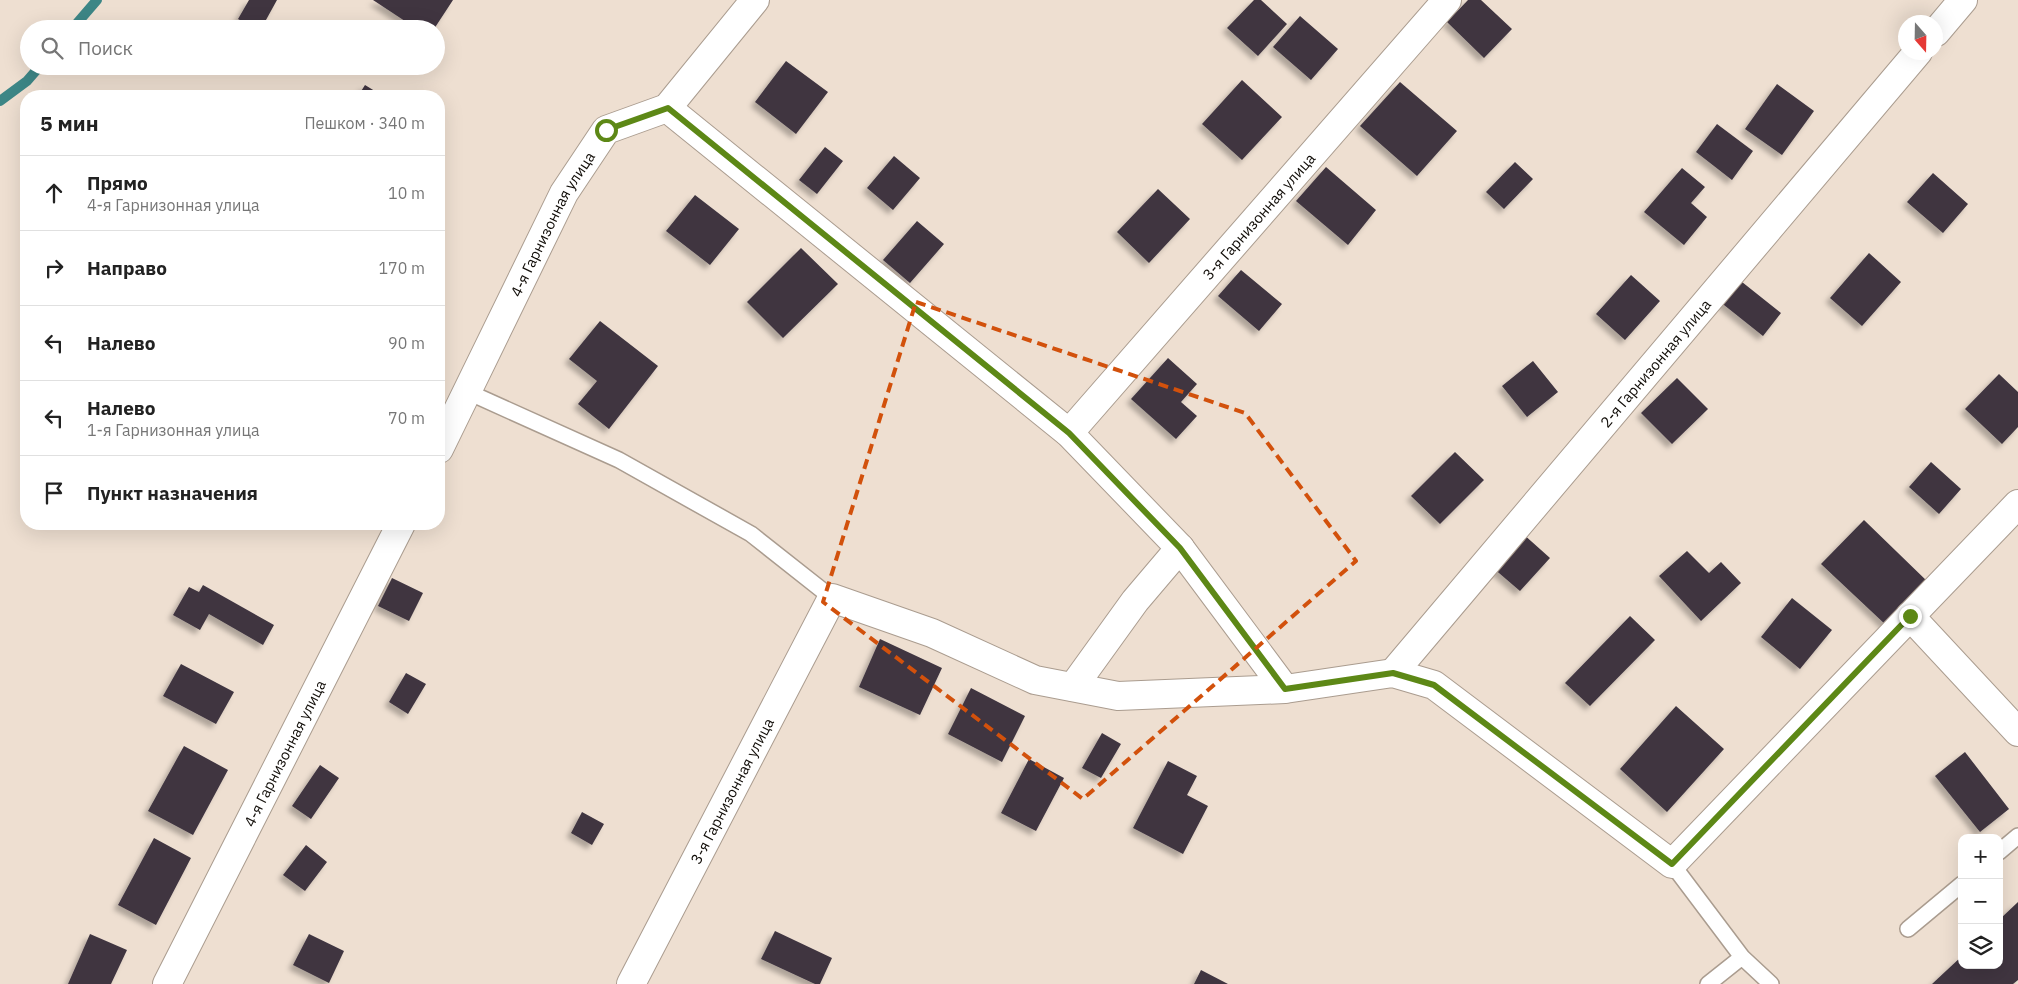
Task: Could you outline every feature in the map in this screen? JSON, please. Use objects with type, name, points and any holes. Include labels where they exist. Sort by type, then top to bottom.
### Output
[{"type":"street","points":[[755,0],[668,108],[1069,433],[1180,548],[1285,689]]},
{"type":"street","name":"3-я Гарнизонная улица","points":[[1069,433],[1447,0]]},
{"type":"street","points":[[1943,24],[1963,0]]},
{"type":"street","name":"2-я Гарнизонная улица","points":[[1393,673],[1911,60]]},
{"type":"street","name":"4-я Гарнизонная улица","points":[[445,437],[564,194],[606,130],[668,108]]},
{"type":"street","points":[[832,598],[932,633],[1035,680],[1118,696],[1285,689],[1393,673],[1434,685],[1672,864],[2018,504]]},
{"type":"street","name":"4-я Гарнизонная улица","points":[[167,984],[398,530]]},
{"type":"street","points":[[1073,687],[1135,601],[1180,548]]},
{"type":"street","name":"3-я Гарнизонная улица","points":[[631,984],[832,598]]},
{"type":"street","points":[[1910,616],[2018,732]]},
{"type":"lane","points":[[468,392],[619,460],[751,534],[832,598]]},
{"type":"lane","points":[[2003,849],[2018,836]]},
{"type":"lane","points":[[1672,864],[1742,957],[1771,984]]},
{"type":"lane","points":[[1908,929],[1958,887]]},
{"type":"lane","points":[[1708,984],[1742,957]]},
{"type":"highlighted area","points":[[916,302],[1245,413],[1356,561],[1083,799],[823,602]]},
{"type":"building","points":[[249,0],[277,0],[266,20],[238,19]]},
{"type":"building","points":[[373,0],[453,0],[440,20],[403,20]]},
{"type":"building","points":[[1254,0],[1261,0],[1287,24],[1258,56],[1227,28]]},
{"type":"building","points":[[1468,0],[1481,0],[1512,29],[1484,58],[1447,22]]},
{"type":"building","points":[[1300,16],[1338,49],[1311,80],[1273,47]]},
{"type":"building","points":[[786,61],[828,92],[796,134],[755,102]]},
{"type":"building","points":[[1242,80],[1282,117],[1242,160],[1202,124]]},
{"type":"building","points":[[1400,82],[1457,131],[1417,176],[1360,126]]},
{"type":"building","points":[[1777,84],[1814,111],[1782,155],[1745,129]]},
{"type":"building","points":[[365,85],[373,90],[362,90]]},
{"type":"building","points":[[1717,124],[1753,151],[1732,180],[1696,152]]},
{"type":"building","points":[[825,147],[843,161],[817,194],[799,180]]},
{"type":"building","points":[[894,156],[920,178],[893,210],[867,188]]},
{"type":"building","points":[[1515,162],[1533,179],[1504,209],[1486,192]]},
{"type":"building","points":[[1326,167],[1376,210],[1348,245],[1296,201]]},
{"type":"building","points":[[1682,168],[1705,187],[1691,203],[1707,217],[1684,245],[1644,212]]},
{"type":"building","points":[[1933,173],[1968,204],[1943,233],[1907,202]]},
{"type":"building","points":[[1158,189],[1190,219],[1149,263],[1117,232]]},
{"type":"building","points":[[695,195],[739,229],[710,265],[666,231]]},
{"type":"building","points":[[917,221],[944,244],[910,283],[883,260]]},
{"type":"building","points":[[801,248],[838,284],[783,338],[747,302]]},
{"type":"building","points":[[1869,253],[1901,282],[1862,326],[1830,298]]},
{"type":"building","points":[[1241,270],[1282,304],[1259,331],[1218,296]]},
{"type":"building","points":[[1631,275],[1660,301],[1625,340],[1596,314]]},
{"type":"building","points":[[1737,278],[1781,313],[1763,336],[1719,301]]},
{"type":"building","points":[[600,321],[658,366],[609,429],[578,404],[597,381],[569,359]]},
{"type":"building","points":[[1168,358],[1197,384],[1181,402],[1197,416],[1176,439],[1131,399]]},
{"type":"building","points":[[1533,361],[1558,392],[1527,417],[1502,386]]},
{"type":"building","points":[[1999,374],[2018,392],[2018,427],[2002,444],[1965,409]]},
{"type":"building","points":[[1677,378],[1708,409],[1672,444],[1641,413]]},
{"type":"building","points":[[1455,452],[1484,480],[1440,524],[1411,496]]},
{"type":"building","points":[[1931,462],[1961,489],[1939,514],[1909,487]]},
{"type":"building","points":[[1864,520],[1929,583],[1887,626],[1821,564]]},
{"type":"building","points":[[1522,533],[1550,558],[1520,591],[1492,567]]},
{"type":"building","points":[[1687,551],[1709,573],[1721,562],[1741,583],[1701,621],[1659,576]]},
{"type":"building","points":[[392,578],[423,593],[409,621],[378,606]]},
{"type":"building","points":[[203,585],[274,625],[263,645],[209,614],[200,630],[173,615],[189,587],[199,592]]},
{"type":"building","points":[[1792,598],[1832,630],[1800,669],[1761,637]]},
{"type":"building","points":[[1630,616],[1655,640],[1590,706],[1565,683]]},
{"type":"building","points":[[880,639],[942,668],[920,715],[859,687]]},
{"type":"building","points":[[181,664],[234,692],[216,724],[163,696]]},
{"type":"building","points":[[406,673],[426,684],[408,714],[389,702]]},
{"type":"building","points":[[971,688],[1025,716],[1002,762],[948,734]]},
{"type":"building","points":[[1676,706],[1724,749],[1667,812],[1620,769]]},
{"type":"building","points":[[1102,733],[1121,744],[1101,778],[1082,768]]},
{"type":"building","points":[[184,746],[228,770],[193,835],[148,811]]},
{"type":"building","points":[[1965,752],[2009,809],[1980,832],[1935,776]]},
{"type":"building","points":[[1029,759],[1064,778],[1036,831],[1001,813]]},
{"type":"building","points":[[1168,761],[1197,776],[1187,795],[1208,806],[1183,854],[1133,828]]},
{"type":"building","points":[[320,765],[339,778],[311,819],[292,806]]},
{"type":"building","points":[[582,812],[604,824],[592,845],[571,833]]},
{"type":"building","points":[[154,838],[191,858],[156,925],[118,905]]},
{"type":"building","points":[[306,845],[327,862],[305,891],[283,875]]},
{"type":"building","points":[[2018,902],[2018,980],[2013,984],[1932,984],[1958,960],[1958,969],[2003,969],[2003,916]]},
{"type":"building","points":[[775,931],[832,958],[820,984],[815,984],[761,959]]},
{"type":"building","points":[[90,934],[127,950],[111,984],[68,984]]},
{"type":"building","points":[[309,934],[344,951],[329,983],[293,965]]},
{"type":"building","points":[[1201,970],[1228,984],[1194,984]]},
{"type":"waterway","points":[[80,20],[97,0]]},
{"type":"waterway","points":[[0,101],[32,75]]},
{"type":"route","points":[[606,130],[668,108],[1069,433],[1180,548],[1285,689],[1393,673],[1434,685],[1672,864],[1910,616]]}]
